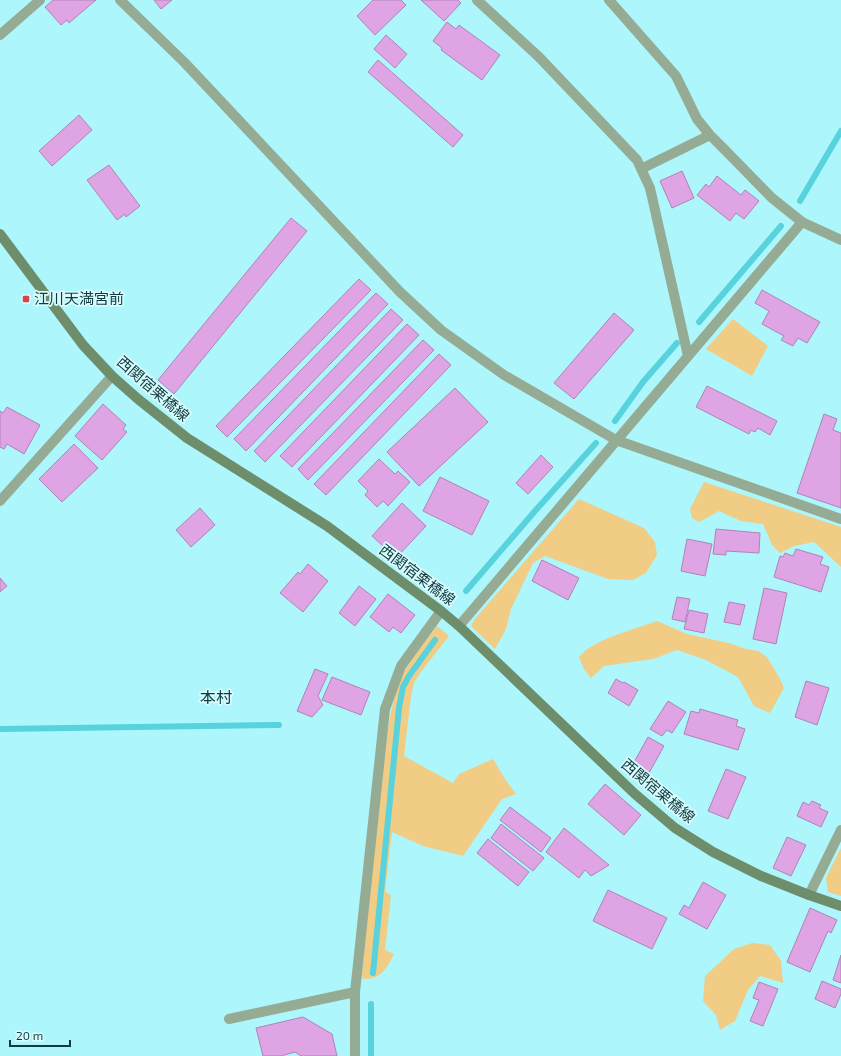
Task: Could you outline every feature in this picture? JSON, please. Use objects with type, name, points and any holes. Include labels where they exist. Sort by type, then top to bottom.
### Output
[{"type":"main road","name":"西関宿栗橋線","points":[[0,234],[83,345],[112,376],[161,419],[187,438],[327,526],[441,611],[459,626],[635,794],[675,828],[713,852],[761,876],[841,906]]},
{"type":"street","points":[[0,35],[40,0]]},
{"type":"street","points":[[120,0],[184,62],[400,292],[441,330],[504,375],[616,440],[841,519]]},
{"type":"street","points":[[477,0],[539,57],[637,160],[650,188],[688,356]]},
{"type":"street","points":[[609,0],[676,76],[697,119],[710,135],[772,198],[802,222],[841,240]]},
{"type":"street","points":[[642,170],[710,135]]},
{"type":"street","points":[[459,626],[802,222]]},
{"type":"street","points":[[0,501],[112,376]]},
{"type":"street","points":[[355,1056],[355,992],[385,709],[401,666],[441,611]]},
{"type":"street","points":[[809,895],[841,830]]},
{"type":"street","points":[[230,1019],[355,992]]},
{"type":"shaded area","points":[[733,319],[768,346],[752,376],[706,349]]},
{"type":"shaded area","points":[[704,482],[841,527],[841,567],[814,542],[794,546],[780,553],[772,545],[763,524],[741,521],[719,511],[699,522],[692,518],[690,509]]},
{"type":"shaded area","points":[[579,499],[644,528],[655,542],[657,555],[646,573],[633,580],[608,579],[545,556],[533,563],[511,609],[506,629],[495,649],[471,626],[474,620]]},
{"type":"shaded area","points":[[657,621],[687,634],[758,651],[767,657],[784,688],[770,713],[754,706],[738,677],[706,660],[677,650],[653,659],[604,666],[591,678],[584,669],[579,657],[594,645],[615,635]]},
{"type":"shaded area","points":[[437,626],[449,636],[414,683],[411,696],[404,756],[453,783],[459,774],[493,759],[516,794],[502,799],[463,856],[423,846],[392,832],[385,892],[391,895],[385,950],[394,954],[383,972],[375,977],[363,979],[362,975],[373,852],[390,717],[396,693],[403,674],[417,652]]},
{"type":"shaded area","points":[[841,848],[841,896],[828,892],[826,878]]},
{"type":"shaded area","points":[[752,943],[770,945],[781,961],[783,983],[760,976],[748,990],[735,1021],[720,1030],[716,1015],[703,1001],[705,976],[734,949]]},
{"type":"building","points":[[53,0],[96,0],[69,23],[67,20],[61,25],[45,7]]},
{"type":"building","points":[[154,0],[172,0],[161,9]]},
{"type":"building","points":[[373,0],[401,0],[406,5],[375,35],[357,16]]},
{"type":"building","points":[[421,0],[458,0],[461,3],[444,21]]},
{"type":"building","points":[[447,22],[456,29],[459,25],[500,55],[482,80],[441,50],[442,48],[433,41]]},
{"type":"building","points":[[386,35],[407,54],[395,68],[374,49]]},
{"type":"building","points":[[378,60],[463,135],[453,147],[368,72]]},
{"type":"building","points":[[79,115],[92,130],[52,166],[39,151]]},
{"type":"building","points":[[109,165],[140,206],[126,217],[125,214],[117,220],[87,180]]},
{"type":"building","points":[[682,171],[694,198],[672,208],[660,181]]},
{"type":"building","points":[[717,176],[741,195],[745,190],[759,201],[744,219],[736,213],[730,221],[697,195],[706,184],[709,187]]},
{"type":"building","points":[[291,218],[307,231],[174,394],[158,380]]},
{"type":"building","points":[[359,279],[371,290],[227,437],[216,426]]},
{"type":"building","points":[[762,290],[820,322],[807,343],[798,338],[793,346],[781,340],[784,336],[762,324],[769,311],[755,303]]},
{"type":"building","points":[[376,293],[388,304],[246,451],[234,439]]},
{"type":"building","points":[[391,309],[403,320],[265,462],[254,451]]},
{"type":"building","points":[[614,313],[634,330],[574,399],[554,383]]},
{"type":"building","points":[[407,324],[419,335],[292,467],[280,456]]},
{"type":"building","points":[[423,340],[434,350],[308,480],[298,469]]},
{"type":"building","points":[[439,354],[451,365],[326,495],[314,484]]},
{"type":"building","points":[[707,386],[777,421],[770,435],[758,428],[755,432],[751,430],[749,434],[696,407]]},
{"type":"building","points":[[455,388],[488,422],[419,486],[387,452]]},
{"type":"building","points":[[103,404],[126,425],[123,429],[127,432],[102,460],[75,436]]},
{"type":"building","points":[[7,407],[40,425],[24,454],[7,444],[4,449],[0,447],[0,411],[3,413]]},
{"type":"building","points":[[824,414],[837,419],[833,430],[841,433],[841,508],[797,493]]},
{"type":"building","points":[[74,444],[98,468],[62,502],[39,479]]},
{"type":"building","points":[[541,455],[553,467],[528,494],[516,483]]},
{"type":"building","points":[[379,459],[395,474],[398,471],[410,482],[388,506],[383,501],[377,507],[365,495],[368,491],[358,481]]},
{"type":"building","points":[[440,477],[489,501],[472,535],[423,511]]},
{"type":"building","points":[[402,503],[426,526],[396,558],[372,536]]},
{"type":"building","points":[[200,508],[215,525],[191,547],[176,530]]},
{"type":"building","points":[[716,529],[760,533],[759,553],[726,551],[726,555],[713,554]]},
{"type":"building","points":[[687,539],[712,544],[705,576],[681,571]]},
{"type":"building","points":[[796,549],[823,557],[820,564],[829,567],[821,592],[774,577],[780,556],[783,557],[785,553],[793,556]]},
{"type":"building","points":[[542,560],[579,578],[568,600],[532,581]]},
{"type":"building","points":[[308,564],[328,581],[303,612],[280,593],[298,572],[300,574]]},
{"type":"building","points":[[0,578],[7,586],[0,592]]},
{"type":"building","points":[[359,586],[376,599],[355,626],[339,613]]},
{"type":"building","points":[[764,588],[787,593],[776,644],[753,639]]},
{"type":"building","points":[[388,594],[415,615],[401,633],[393,627],[389,632],[370,617]]},
{"type":"building","points":[[677,597],[690,599],[685,622],[672,619]]},
{"type":"building","points":[[729,602],[745,605],[740,625],[724,622]]},
{"type":"building","points":[[689,610],[708,614],[704,633],[684,629]]},
{"type":"building","points":[[315,669],[328,674],[318,696],[323,705],[312,717],[297,711]]},
{"type":"building","points":[[332,677],[370,692],[361,715],[322,700]]},
{"type":"building","points":[[616,679],[638,690],[629,706],[608,693]]},
{"type":"building","points":[[806,681],[829,688],[817,725],[795,717]]},
{"type":"building","points":[[668,701],[686,712],[672,733],[667,730],[662,736],[650,729]]},
{"type":"building","points":[[700,709],[738,720],[736,726],[745,729],[738,750],[684,734],[691,711],[699,713]]},
{"type":"building","points":[[648,737],[664,746],[649,773],[633,764]]},
{"type":"building","points":[[726,769],[746,777],[728,819],[708,811]]},
{"type":"building","points":[[605,784],[641,815],[624,835],[588,804]]},
{"type":"building","points":[[812,801],[821,805],[819,808],[828,812],[821,827],[797,816],[803,802],[809,805]]},
{"type":"building","points":[[510,807],[551,838],[541,852],[500,820]]},
{"type":"building","points":[[501,824],[544,858],[533,871],[491,838]]},
{"type":"building","points":[[564,828],[609,865],[591,876],[585,870],[579,878],[546,852]]},
{"type":"building","points":[[787,837],[806,845],[791,876],[773,868]]},
{"type":"building","points":[[488,839],[529,872],[518,886],[477,853]]},
{"type":"building","points":[[703,882],[726,895],[707,929],[679,914],[684,905],[689,908]]},
{"type":"building","points":[[608,890],[667,918],[652,949],[593,921]]},
{"type":"building","points":[[810,908],[837,920],[831,933],[828,931],[810,972],[787,962]]},
{"type":"building","points":[[841,955],[841,983],[833,980]]},
{"type":"building","points":[[822,981],[841,989],[841,994],[835,1008],[815,999]]},
{"type":"building","points":[[759,982],[778,989],[763,1026],[750,1021],[759,1000],[753,998]]},
{"type":"building","points":[[303,1017],[332,1034],[337,1056],[301,1056],[295,1052],[281,1056],[263,1056],[256,1028]]},
{"type":"waterway","points":[[800,201],[841,131]]},
{"type":"waterway","points":[[699,322],[781,226]]},
{"type":"waterway","points":[[615,421],[643,382],[677,343]]},
{"type":"waterway","points":[[466,591],[596,443]]},
{"type":"waterway","points":[[373,973],[399,708],[403,687],[409,676],[435,640]]},
{"type":"waterway","points":[[0,729],[279,725]]},
{"type":"waterway","points":[[371,1004],[371,1056]]},
{"type":"place","name":"江川天満宮前","points":[[26,299]]},
{"type":"district","name":"本村","points":[[216,697]]}]
